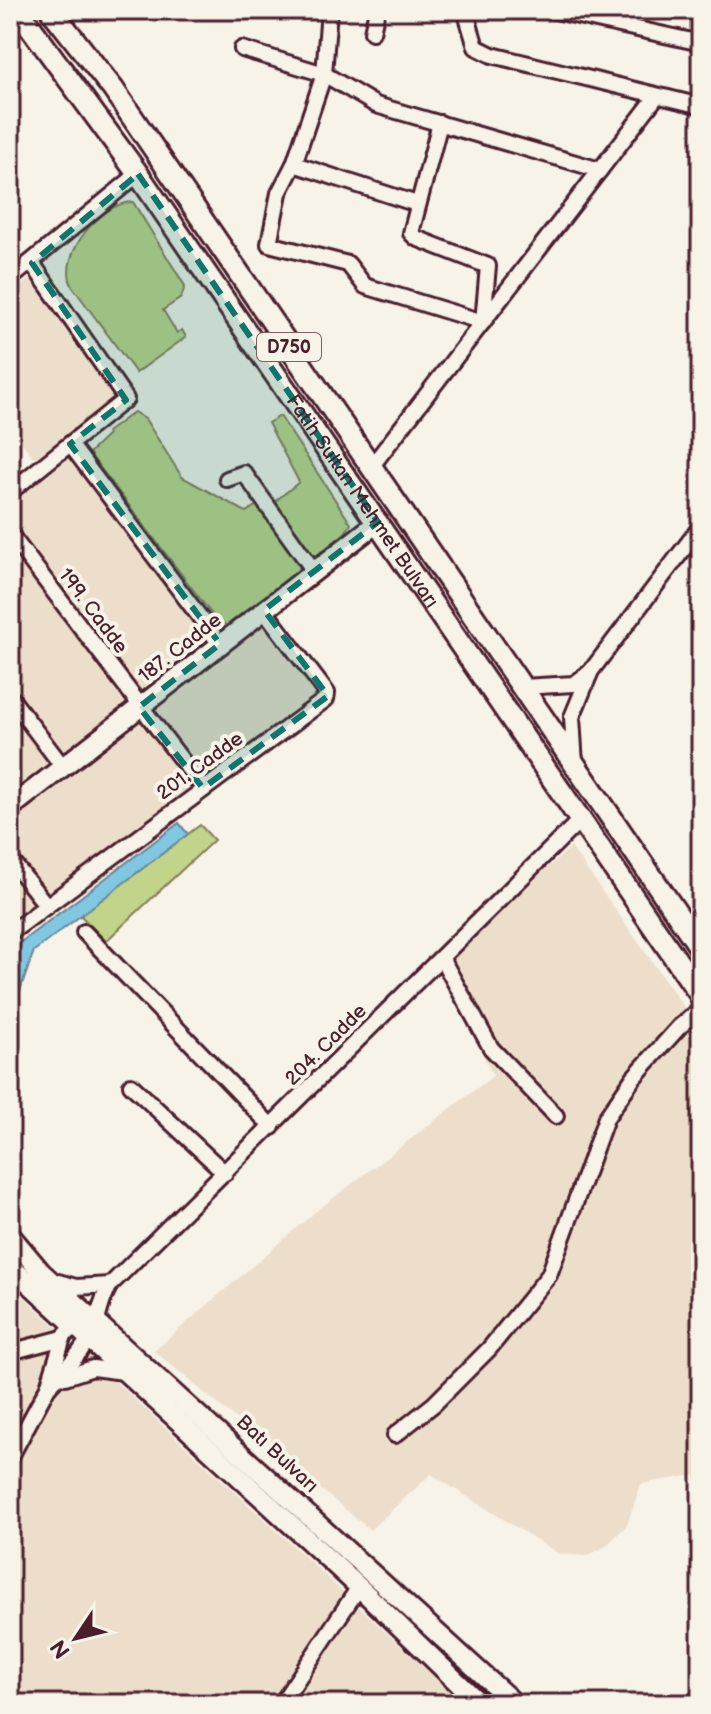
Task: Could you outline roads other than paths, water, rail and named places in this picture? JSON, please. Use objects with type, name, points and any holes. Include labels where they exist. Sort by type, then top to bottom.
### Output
[{"type":"highway","name":"Fatih Sultan Mehmet Bulvarı","points":[[51,10],[113,89],[701,949]]},
{"type":"highway","name":"Fatih Sultan Mehmet Bulvarı","points":[[19,13],[138,174],[701,996]]},
{"type":"main road","name":"187. Cadde","points":[[10,808],[378,522]]},
{"type":"main road","name":"Batı Bulvarı","points":[[10,1235],[51,1281],[80,1327],[124,1372],[359,1587],[480,1704]]},
{"type":"main road","name":"Batı Bulvarı","points":[[10,1266],[515,1704]]},
{"type":"street","points":[[329,10],[324,74],[294,164],[279,193],[269,244],[348,264],[365,286],[483,322]]},
{"type":"street","points":[[372,32],[377,10]]},
{"type":"street","points":[[465,10],[476,47],[492,55],[701,106]]},
{"type":"street","points":[[551,10],[701,43]]},
{"type":"street","points":[[242,49],[324,74],[376,105],[600,170]]},
{"type":"street","points":[[371,467],[657,96]]},
{"type":"street","points":[[440,123],[411,225],[416,238],[488,266],[483,322]]},
{"type":"street","points":[[294,164],[417,204]]},
{"type":"street","points":[[10,279],[138,174]]},
{"type":"street","points":[[10,492],[126,399],[32,263]]},
{"type":"street","points":[[70,444],[220,644]]},
{"type":"street","points":[[227,479],[244,473],[314,571]]},
{"type":"street","points":[[575,765],[572,717],[591,671],[701,526]]},
{"type":"street","name":"199. Cadde","points":[[10,534],[203,788]]},
{"type":"street","name":"201. Cadde","points":[[10,933],[328,696],[264,610]]},
{"type":"street","points":[[522,687],[574,684],[591,671]]},
{"type":"street","points":[[10,697],[63,767]]},
{"type":"street","name":"204. Cadde","points":[[10,1458],[80,1327],[110,1285],[581,819]]},
{"type":"street","points":[[10,859],[47,906]]},
{"type":"street","points":[[84,932],[272,1127]]},
{"type":"street","points":[[442,959],[491,1048],[556,1116]]},
{"type":"street","points":[[395,1435],[434,1404],[489,1349],[549,1275],[606,1118],[634,1077],[679,1027],[701,1009]]},
{"type":"street","points":[[131,1085],[225,1173]]},
{"type":"street","points":[[51,1281],[76,1287],[110,1285]]},
{"type":"street","points":[[10,1352],[80,1327]]},
{"type":"street","name":"204. Cadde","points":[[48,1387],[59,1375],[80,1327]]},
{"type":"street","points":[[59,1375],[65,1377],[93,1368],[124,1372]]},
{"type":"street","points":[[281,1704],[359,1587]]},
{"type":"water","points":[[179,823],[188,834],[34,951],[20,991],[10,1006],[10,966],[21,942]]}]
